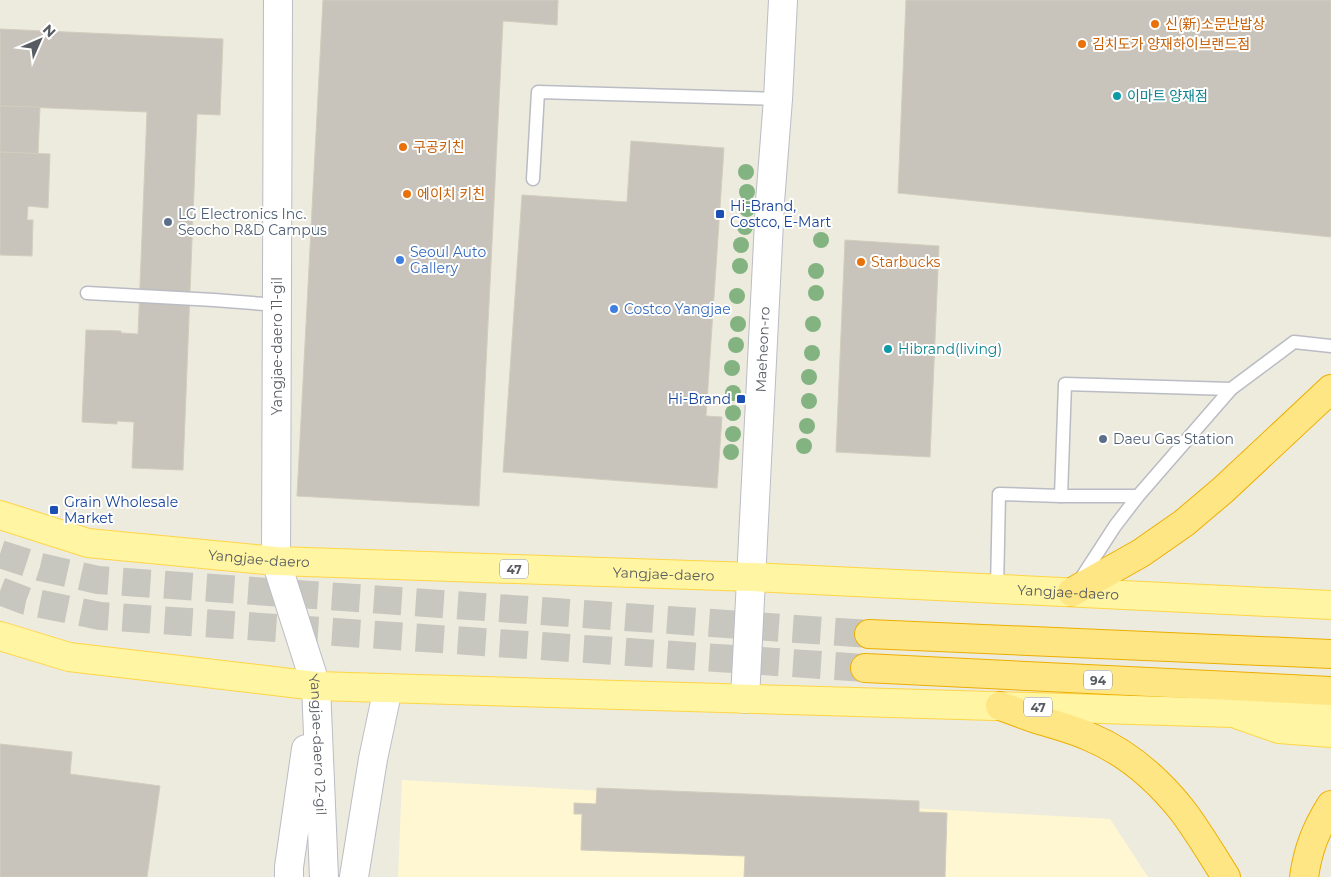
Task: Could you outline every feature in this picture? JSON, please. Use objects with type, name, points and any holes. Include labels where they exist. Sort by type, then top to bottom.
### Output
[{"type":"highway","points":[[1072,592],[1141,553],[1184,523],[1223,490],[1331,389]]},
{"type":"highway","points":[[868,634],[1331,654]]},
{"type":"highway","name":"94","points":[[865,668],[1331,691]]},
{"type":"highway","points":[[1000,706],[1092,737],[1127,758],[1171,797],[1226,877]]},
{"type":"highway","points":[[1304,877],[1312,841],[1331,805]]},
{"type":"main road","name":"Yangjae-daero 11-gil","points":[[278,0],[276,561],[316,686]]},
{"type":"main road","name":"Maeheon-ro","points":[[745,699],[770,202],[783,0]]},
{"type":"main road","name":"Yangjae-daero","points":[[0,515],[88,543],[276,561],[751,577],[1331,605]]},
{"type":"main road","name":"47","points":[[0,636],[69,656],[316,686],[1233,713],[1285,705],[1331,709]]},
{"type":"main road","name":"Yangjae-daero 12-gil","points":[[289,877],[316,686]]},
{"type":"main road","name":"Yangjae-daero 12-gil","points":[[316,686],[324,877]]},
{"type":"main road","points":[[354,877],[373,759],[388,688]]},
{"type":"main road","points":[[1233,713],[1279,728],[1331,732]]},
{"type":"lane","points":[[533,179],[538,92],[778,99]]},
{"type":"lane","points":[[87,293],[277,305]]},
{"type":"lane","points":[[1072,592],[1115,526],[1138,496],[1231,390],[1294,342],[1331,346]]},
{"type":"lane","points":[[1061,496],[1065,384],[1231,390]]},
{"type":"lane","points":[[997,589],[999,494],[1138,496]]},
{"type":"shaded area","points":[[402,780],[1110,819],[1148,877],[398,877]]},
{"type":"building","name":"Seoul Auto Gallery","points":[[323,0],[558,0],[557,25],[503,21],[479,506],[297,496]]},
{"type":"building","name":"이마트 양재점","points":[[906,0],[1331,0],[1331,237],[898,193]]},
{"type":"building","name":"LG Electronics Inc. Seocho R&D Campus","points":[[0,29],[223,39],[220,115],[197,114],[183,470],[132,468],[134,422],[117,421],[117,424],[82,422],[86,330],[121,331],[121,333],[138,334],[147,112],[0,106]]},
{"type":"building","points":[[0,106],[40,107],[38,154],[0,152]]},
{"type":"building","name":"Costco Yangjae","points":[[631,141],[724,148],[706,416],[722,417],[717,488],[503,472],[522,195],[627,202]]},
{"type":"building","points":[[0,152],[50,154],[48,208],[28,206],[27,220],[33,220],[32,256],[0,255]]},
{"type":"building","name":"Hibrand(living)","points":[[845,240],[939,246],[930,457],[836,452]]},
{"type":"building","points":[[0,744],[72,752],[70,774],[160,786],[147,877],[0,877]]},
{"type":"building","points":[[597,788],[919,801],[919,812],[947,813],[945,877],[744,877],[745,856],[581,850],[582,814],[574,814],[574,803],[596,804]]},
{"type":"tunnel","points":[[0,554],[40,567],[98,580],[869,634]]},
{"type":"tunnel","points":[[0,591],[26,601],[100,616],[865,668]]},
{"type":"place","name":"신(新)소문난밥상","points":[[1155,24]]},
{"type":"place","name":"김치도가 양재하이브랜드점","points":[[1082,44]]},
{"type":"place","name":"이마트 양재점","points":[[1117,96]]},
{"type":"place","name":"구공키친","points":[[403,147]]},
{"type":"place","name":"에이치 키친","points":[[407,194]]},
{"type":"place","name":"Hi-Brand, Costco, E-Mart","points":[[720,214]]},
{"type":"place","name":"LG Electronics Inc. Seocho R&D Campus","points":[[168,222]]},
{"type":"place","name":"Seoul Auto Gallery","points":[[400,260]]},
{"type":"place","name":"Starbucks","points":[[861,262]]},
{"type":"place","name":"Costco Yangjae","points":[[614,309]]},
{"type":"place","name":"Hibrand(living)","points":[[888,349]]},
{"type":"place","name":"Hi-Brand","points":[[741,399]]},
{"type":"place","name":"Daeu Gas Station","points":[[1103,439]]},
{"type":"place","name":"Grain Wholesale Market","points":[[54,510]]}]
